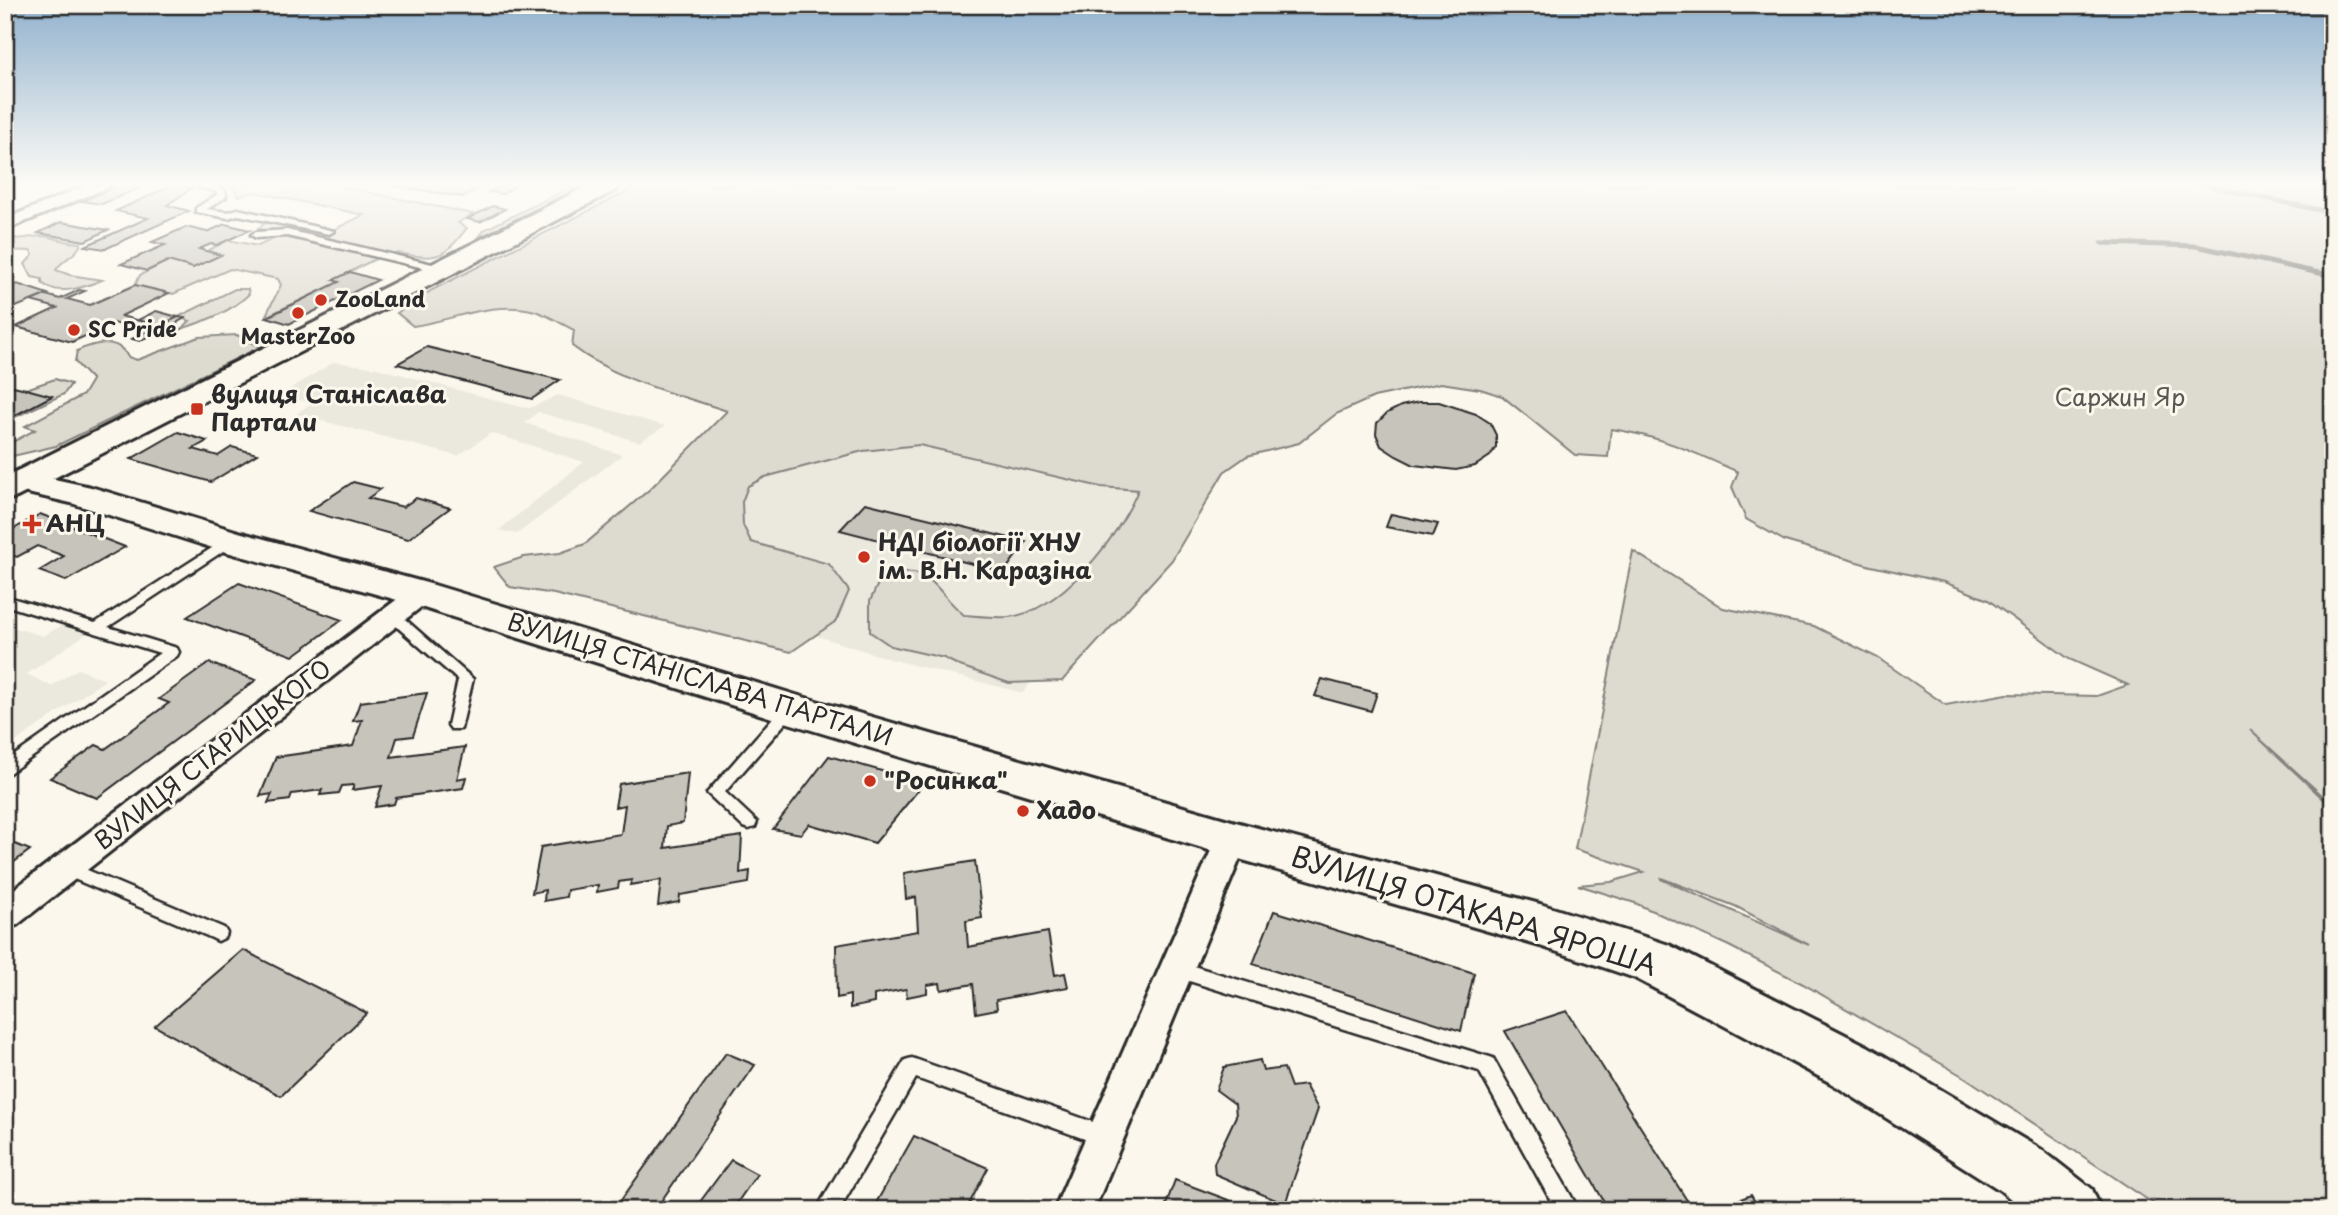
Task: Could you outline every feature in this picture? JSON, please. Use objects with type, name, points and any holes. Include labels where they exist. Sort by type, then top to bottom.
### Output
[{"type":"street","points":[[11,484],[496,242]]},
{"type":"street","name":"ВУЛИЦЯ СТАНІСЛАВА ПАРТАЛИ","points":[[11,484],[79,494],[229,541],[407,605],[790,708],[1232,839]]},
{"type":"street","name":"ВУЛИЦЯ СТАРИЦЬКОГО","points":[[5,915],[407,605]]},
{"type":"street","points":[[1074,1210],[1232,839]]},
{"type":"street","name":"ВУЛИЦЯ ОТАКАРА ЯРОША","points":[[1232,839],[1540,925],[1651,961],[1850,1065],[2021,1170],[2071,1210]]},
{"type":"lane","points":[[330,242],[442,269]]},
{"type":"lane","points":[[97,628],[229,541]]},
{"type":"lane","points":[[5,600],[172,652],[5,770]]},
{"type":"lane","points":[[407,605],[466,679],[456,725]]},
{"type":"lane","points":[[749,822],[715,793],[790,708]]},
{"type":"lane","points":[[66,868],[218,933]]},
{"type":"lane","points":[[1177,969],[1486,1064],[1568,1210]]},
{"type":"lane","points":[[827,1210],[912,1067],[1105,1136]]},
{"type":"shaded area","points":[[334,362],[377,368],[521,407],[530,408],[558,395],[665,426],[639,442],[538,412],[525,423],[622,455],[517,534],[499,530],[584,462],[491,433],[458,456],[296,414],[311,403],[280,395]]},
{"type":"shaded area","name":"НДІ біології ХНУ ім. В.Н. Каразіна","points":[[762,405],[1179,478],[1023,693],[890,659],[618,573]]},
{"type":"shaded area","points":[[70,621],[95,628],[27,674],[51,686],[78,669],[105,680],[5,749],[5,631],[12,627],[43,636]]},
{"type":"green space","points":[[5,242],[81,243],[56,270],[102,280],[72,289],[48,287],[42,283],[42,279],[32,277],[25,264],[33,255],[31,251],[5,250]]},
{"type":"green space","points":[[225,242],[258,246],[267,242],[456,242],[435,256],[395,253],[379,258],[334,280],[339,282],[265,317],[281,285],[278,279],[230,269],[173,294],[135,285],[140,275],[168,261],[193,267],[220,255],[207,251]]},
{"type":"green space","name":"Саржин Яр","points":[[528,242],[2333,242],[2333,805],[2250,730],[2333,808],[2333,886],[2329,890],[2333,888],[2333,1210],[2163,1210],[1966,1078],[1803,984],[1635,903],[1578,885],[1611,882],[1644,872],[1575,849],[1633,551],[1723,608],[1814,626],[1878,658],[1946,705],[2007,694],[2097,696],[2128,685],[2069,659],[1988,600],[1944,582],[1871,566],[1785,541],[1746,519],[1732,487],[1738,472],[1660,440],[1611,429],[1608,457],[1575,455],[1502,396],[1480,389],[1441,383],[1374,397],[1336,414],[1299,443],[1247,456],[1224,472],[1172,560],[1062,681],[1009,683],[944,658],[891,646],[870,632],[870,601],[881,577],[898,573],[921,575],[936,586],[964,615],[1008,617],[1028,612],[1048,602],[1086,569],[1117,528],[1138,490],[1101,487],[919,445],[863,451],[765,477],[748,486],[742,502],[743,525],[751,542],[829,564],[849,591],[836,621],[791,652],[554,594],[510,587],[494,567],[524,557],[560,553],[585,544],[650,489],[727,411],[646,385],[608,368],[572,346],[574,330],[535,311],[519,308],[489,309],[413,326],[397,313],[432,290]],"holes":[[[1661,878],[1735,906],[1809,945],[1661,879]]]},
{"type":"green space","points":[[235,289],[248,289],[249,294],[226,311],[181,329],[190,321],[178,317]]},
{"type":"green space","points":[[237,335],[260,347],[56,446],[13,456],[5,449],[5,446],[35,430],[25,426],[83,395],[92,380],[75,362],[77,351],[98,344],[112,344],[123,350],[128,357],[137,360],[199,337]]},
{"type":"green space","points":[[55,379],[71,384],[64,394],[5,422],[5,416],[10,418],[51,397],[26,389]]},
{"type":"building","points":[[95,242],[121,242],[105,249],[85,246]]},
{"type":"building","points":[[152,242],[224,242],[199,249],[221,255],[193,268],[168,261],[147,271],[121,264],[165,245]]},
{"type":"building","name":"ZooLand","points":[[350,272],[378,280],[289,324],[267,317],[339,282],[333,280]]},
{"type":"building","points":[[17,284],[48,294],[11,309],[5,307],[5,289]]},
{"type":"building","points":[[135,285],[169,293],[121,316],[159,326],[178,317],[185,318],[178,322],[176,327],[181,329],[169,335],[149,336],[140,341],[132,339],[146,332],[114,323],[72,342],[16,327],[57,308],[31,301],[46,295],[60,299],[79,290],[85,291],[67,299],[90,305]]},
{"type":"building","points":[[156,311],[178,317],[159,326],[138,320]]},
{"type":"building","points":[[427,347],[560,380],[532,399],[397,364]]},
{"type":"building","points":[[5,384],[52,396],[10,418],[5,416]]},
{"type":"building","points":[[1439,402],[1476,414],[1490,423],[1496,435],[1496,447],[1490,456],[1475,466],[1456,470],[1414,465],[1381,446],[1376,434],[1377,423],[1387,413],[1401,406]]},
{"type":"building","points":[[178,432],[207,441],[193,449],[218,456],[232,447],[257,454],[211,482],[131,459]]},
{"type":"building","points":[[353,482],[381,489],[368,498],[403,507],[416,498],[450,508],[408,539],[309,511]]},
{"type":"building","points":[[865,503],[1026,542],[1004,572],[840,530]]},
{"type":"building","points":[[40,514],[125,547],[66,581],[39,571],[64,556],[37,546],[17,557],[5,553],[5,534]]},
{"type":"building","points":[[1391,514],[1438,524],[1433,536],[1386,527]]},
{"type":"building","points":[[239,583],[342,620],[293,656],[187,617]]},
{"type":"building","points":[[209,663],[256,680],[97,798],[50,778],[96,745],[105,749],[169,703],[159,699]]},
{"type":"building","points":[[1322,679],[1377,693],[1371,711],[1315,696]]},
{"type":"building","points":[[427,693],[413,736],[397,738],[391,757],[465,747],[457,779],[466,777],[463,788],[396,798],[394,804],[375,807],[382,786],[352,790],[354,785],[342,786],[339,793],[320,795],[322,790],[292,794],[290,800],[268,803],[272,794],[260,796],[276,757],[353,746],[362,720],[353,721],[360,702]]},
{"type":"building","points":[[829,756],[924,783],[875,843],[809,824],[801,834],[773,829]]},
{"type":"building","points":[[688,773],[683,823],[667,826],[665,848],[742,836],[740,873],[750,871],[749,883],[680,895],[679,902],[658,906],[661,880],[630,885],[632,880],[619,882],[618,888],[597,892],[598,885],[567,890],[566,897],[544,901],[545,890],[532,893],[541,847],[621,834],[625,805],[615,807],[619,784]]},
{"type":"building","points":[[5,840],[30,850],[5,869]]},
{"type":"building","points":[[975,861],[982,918],[966,921],[968,947],[1048,932],[1055,975],[1065,973],[1068,987],[996,1000],[997,1009],[976,1013],[973,984],[941,990],[940,983],[927,985],[927,993],[907,997],[906,989],[874,995],[874,1003],[850,1008],[850,995],[837,998],[836,945],[918,931],[916,897],[906,899],[904,873]]},
{"type":"building","points":[[1274,911],[1474,973],[1461,1031],[1253,964]]},
{"type":"building","points":[[243,950],[367,1013],[281,1096],[155,1026]]},
{"type":"building","points":[[1567,1011],[1693,1210],[1609,1210],[1505,1031]]},
{"type":"building","points":[[726,1053],[755,1065],[655,1210],[614,1210]]},
{"type":"building","points":[[1260,1060],[1263,1071],[1284,1068],[1291,1087],[1305,1085],[1318,1109],[1285,1204],[1215,1174],[1214,1163],[1236,1116],[1235,1104],[1216,1090],[1224,1067]]},
{"type":"building","points":[[914,1136],[988,1168],[966,1210],[872,1210]]},
{"type":"building","points":[[731,1160],[757,1174],[732,1210],[694,1210]]},
{"type":"building","points":[[1175,1180],[1255,1210],[1164,1210]]},
{"type":"building","points":[[1751,1195],[1760,1210],[1712,1210]]},
{"type":"waterway","points":[[2102,243],[2196,246],[2333,276]]},
{"type":"place","name":"ZooLand","points":[[321,300]]},
{"type":"place","name":"MasterZoo","points":[[298,313]]},
{"type":"place","name":"SC Pride","points":[[74,330]]},
{"type":"place","name":"вулиця Станіслава Партали","points":[[197,409]]},
{"type":"place","name":"АНЦ","points":[[32,524]]},
{"type":"place","name":"НДІ біології ХНУ ім. В.Н. Каразіна","points":[[864,557]]},
{"type":"place","name":"\"Росинка\"","points":[[870,781]]},
{"type":"place","name":"Хадо","points":[[1023,811]]}]
